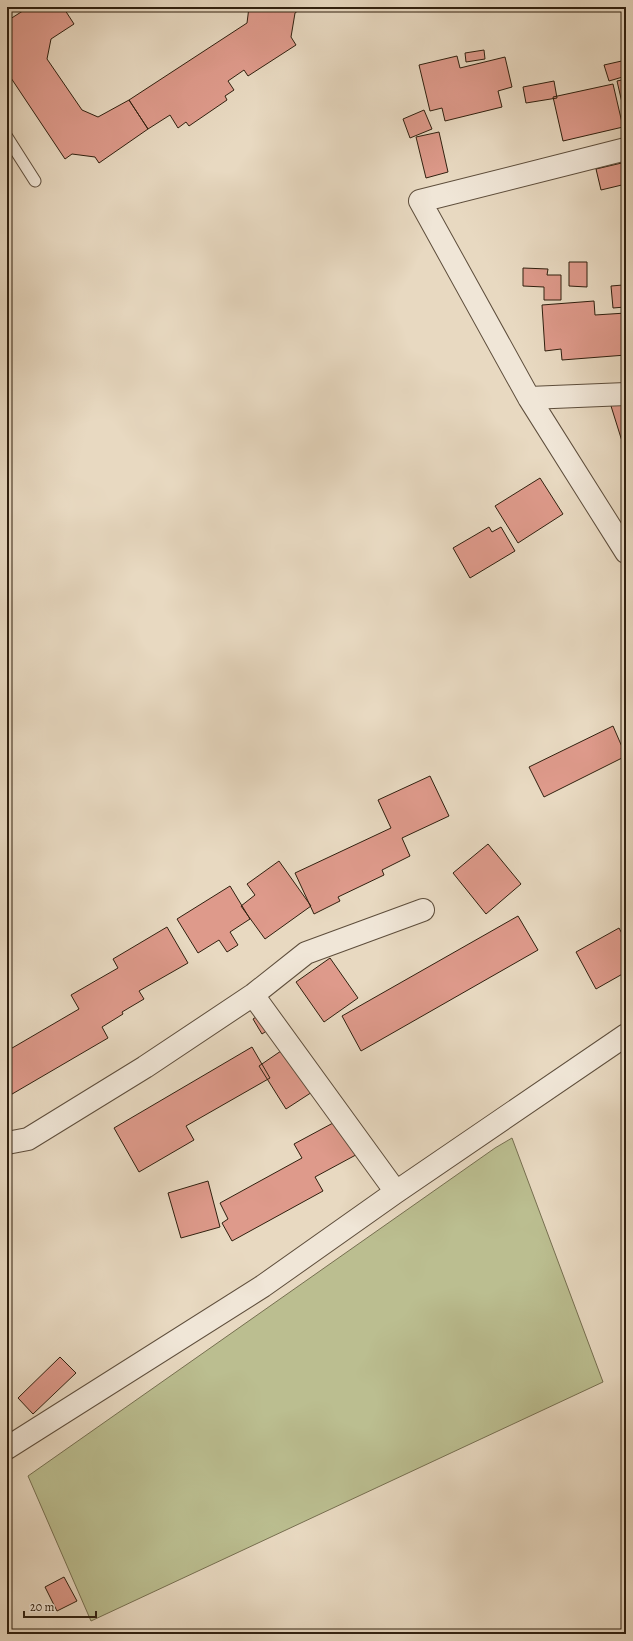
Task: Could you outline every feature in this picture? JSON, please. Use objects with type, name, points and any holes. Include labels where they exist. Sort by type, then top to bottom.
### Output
[{"type":"street","points":[[626,150],[420,201],[529,398],[626,552]]},
{"type":"street","points":[[529,398],[626,394]]},
{"type":"street","points":[[7,1143],[28,1138],[145,1067],[253,995],[306,953],[423,910]]},
{"type":"street","points":[[253,995],[396,1192]]},
{"type":"street","points":[[7,1448],[263,1286],[396,1192],[626,1035]]},
{"type":"lane","points":[[7,137],[35,181]]},
{"type":"green space","points":[[512,1138],[603,1382],[91,1621],[28,1476],[495,1148]]},
{"type":"building","points":[[29,7],[63,7],[74,24],[51,39],[47,59],[82,110],[98,117],[129,100],[148,129],[99,163],[95,157],[72,154],[65,159],[7,72],[7,21]]},
{"type":"building","points":[[249,7],[297,7],[299,10],[295,13],[291,37],[296,45],[248,76],[244,70],[228,81],[234,90],[225,96],[227,100],[189,126],[186,122],[178,128],[170,115],[148,129],[129,100],[247,23]]},
{"type":"building","points":[[484,50],[485,59],[466,62],[465,53]]},
{"type":"building","points":[[457,56],[460,68],[505,57],[512,87],[498,91],[502,107],[445,121],[442,108],[430,111],[419,65]]},
{"type":"building","points":[[626,60],[626,76],[609,81],[604,65]]},
{"type":"building","points":[[626,79],[626,120],[617,81]]},
{"type":"building","points":[[554,81],[557,98],[526,103],[523,87]]},
{"type":"building","points":[[613,84],[623,127],[563,141],[553,97]]},
{"type":"building","points":[[424,110],[432,129],[410,138],[403,119]]},
{"type":"building","points":[[439,132],[448,172],[426,178],[416,137]]},
{"type":"building","points":[[626,162],[626,184],[601,190],[596,169]]},
{"type":"building","points":[[569,262],[587,262],[587,287],[569,286]]},
{"type":"building","points":[[523,268],[548,269],[547,275],[561,275],[561,300],[544,300],[544,287],[523,286]]},
{"type":"building","points":[[623,285],[625,307],[613,308],[611,286]]},
{"type":"building","points":[[594,301],[595,315],[626,313],[626,355],[562,360],[561,349],[545,351],[542,305]]},
{"type":"building","points":[[626,401],[626,454],[611,406]]},
{"type":"building","points":[[540,478],[563,514],[518,543],[495,506]]},
{"type":"building","points":[[489,527],[492,532],[501,527],[515,551],[470,578],[453,548]]},
{"type":"building","points":[[613,726],[626,756],[544,797],[529,767]]},
{"type":"building","points":[[430,776],[449,816],[402,838],[410,856],[382,870],[384,875],[338,897],[340,901],[314,914],[295,873],[391,828],[378,800]]},
{"type":"building","points":[[488,844],[521,884],[486,914],[453,873]]},
{"type":"building","points":[[279,861],[311,906],[265,939],[241,906],[255,895],[247,884]]},
{"type":"building","points":[[230,886],[250,919],[230,932],[238,945],[227,952],[219,940],[198,953],[177,919]]},
{"type":"building","points":[[518,916],[538,950],[361,1051],[342,1016]]},
{"type":"building","points":[[167,927],[188,963],[139,991],[144,999],[122,1012],[123,1014],[102,1027],[108,1038],[7,1097],[7,1051],[79,1009],[71,995],[118,968],[113,959]]},
{"type":"building","points":[[619,928],[626,941],[626,972],[596,989],[576,952]]},
{"type":"building","points":[[330,958],[358,998],[324,1022],[296,982]]},
{"type":"building","points":[[270,1008],[280,1022],[262,1034],[253,1019]]},
{"type":"building","points":[[297,1040],[326,1083],[286,1109],[259,1066]]},
{"type":"building","points":[[252,1047],[270,1078],[186,1126],[194,1140],[139,1172],[114,1128]]},
{"type":"building","points":[[346,1116],[365,1150],[315,1177],[323,1191],[232,1241],[222,1223],[228,1219],[220,1203],[302,1158],[294,1144]]},
{"type":"building","points":[[208,1181],[220,1227],[181,1238],[168,1193]]},
{"type":"building","points":[[60,1357],[76,1373],[33,1414],[18,1398]]},
{"type":"building","points":[[64,1577],[77,1601],[57,1611],[45,1587]]}]
